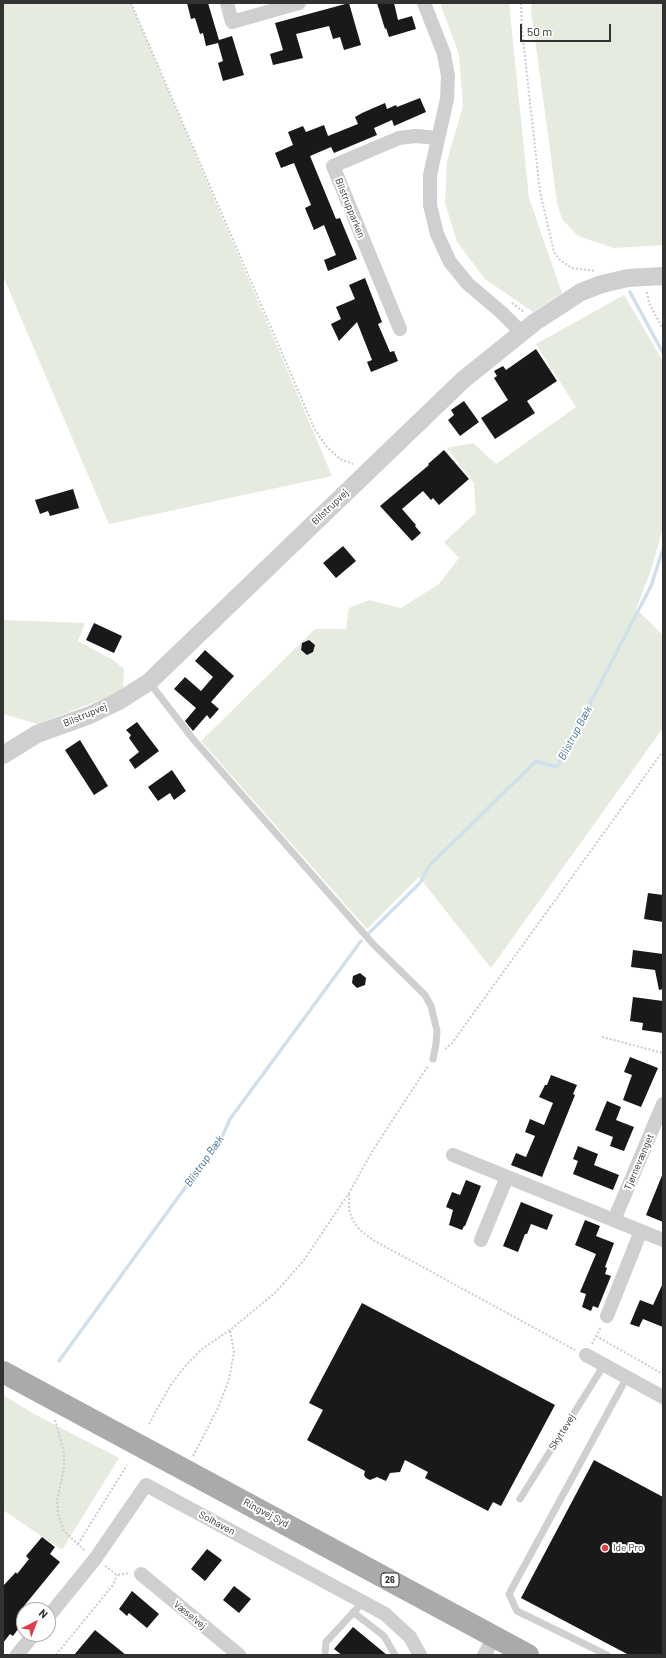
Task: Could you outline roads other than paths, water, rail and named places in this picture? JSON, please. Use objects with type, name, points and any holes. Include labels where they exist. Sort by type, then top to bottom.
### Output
[{"type":"main road","name":"Ringvej Syd","points":[[3,1372],[185,1470],[490,1646],[528,1655]]},
{"type":"street","points":[[227,3],[232,22],[299,3]]},
{"type":"street","points":[[424,3],[444,54],[448,76],[447,99],[437,138],[430,175],[430,205],[437,234],[450,262],[468,284],[501,312],[528,328]]},
{"type":"street","name":"Bilstrupparken","points":[[400,329],[333,166],[399,138],[416,136],[437,138]]},
{"type":"street","name":"Bilstrupvej","points":[[3,755],[37,734],[90,715],[149,682],[367,470],[463,380],[528,328],[581,292],[602,284],[622,279],[663,276]]},
{"type":"street","name":"Tjørnevænget","points":[[614,1220],[663,1104]]},
{"type":"street","points":[[453,1155],[663,1240]]},
{"type":"street","points":[[480,1240],[507,1177]]},
{"type":"street","points":[[607,1316],[641,1231]]},
{"type":"street","points":[[586,1355],[663,1397]]},
{"type":"street","name":"Solhaven","points":[[56,1607],[95,1559],[146,1485],[358,1607],[385,1614],[410,1637],[420,1655]]},
{"type":"street","name":"Væselvej","points":[[141,1574],[240,1655]]},
{"type":"street","points":[[16,1655],[27,1642]]},
{"type":"lane","points":[[149,682],[194,739],[374,945],[425,995],[431,1006],[437,1031],[433,1059]]},
{"type":"lane","name":"Skyttevej","points":[[520,1499],[604,1366]]},
{"type":"lane","points":[[607,1655],[517,1611],[509,1594],[626,1377]]},
{"type":"lane","points":[[325,1655],[326,1642],[358,1607],[384,1636],[395,1655]]},
{"type":"waterway","name":"Blistrup Bæk","points":[[630,292],[663,353]]},
{"type":"waterway","name":"Blistrup Bæk","points":[[369,933],[420,883],[429,866],[536,761],[557,767],[651,586],[663,549]]},
{"type":"waterway","name":"Blistrup Bæk","points":[[59,1361],[222,1137],[230,1119],[361,941]]},
{"type":"place","name":"Ide Pro","points":[[605,1548]]}]
